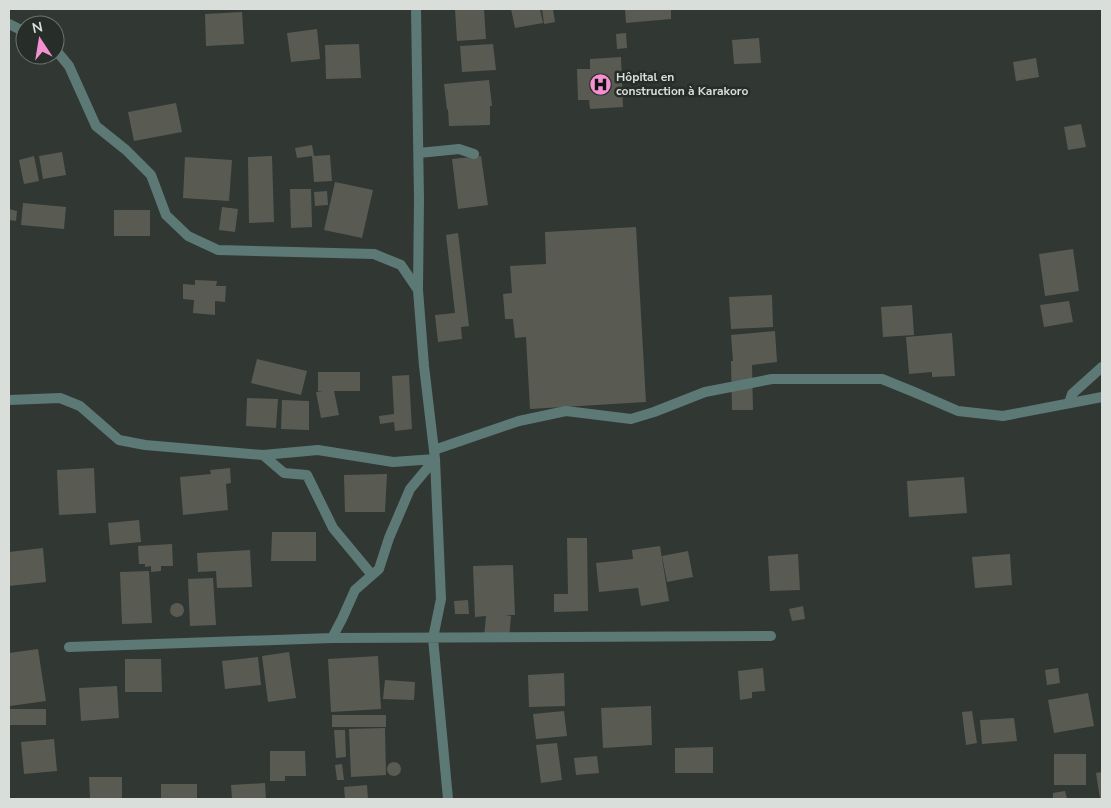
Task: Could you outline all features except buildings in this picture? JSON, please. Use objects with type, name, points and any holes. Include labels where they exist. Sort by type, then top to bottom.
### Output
[{"type":"street","points":[[416,9],[419,153],[418,290],[424,366],[435,455],[442,599],[433,638],[448,799]]},
{"type":"street","points":[[65,61],[69,66],[96,126],[126,150],[151,174],[166,215],[188,236],[218,250],[374,254],[401,265],[418,290]]},
{"type":"street","points":[[419,153],[459,149],[474,154]]},
{"type":"street","points":[[1069,403],[1072,394],[1102,367]]},
{"type":"street","points":[[9,400],[60,398],[80,406],[119,440],[145,445],[263,455],[318,450],[393,462],[435,455],[519,421],[566,411],[631,419],[705,392],[772,379],[882,379],[958,411],[1003,416],[1102,396]]},
{"type":"street","points":[[263,455],[284,473],[307,476],[333,528],[372,575]]},
{"type":"street","points":[[332,638],[355,590],[379,569],[389,538],[410,489],[435,455]]},
{"type":"street","points":[[69,647],[332,638],[771,636]]},
{"type":"place","name":"Hôpital en construction à Karakoro","points":[[600,84]]}]
